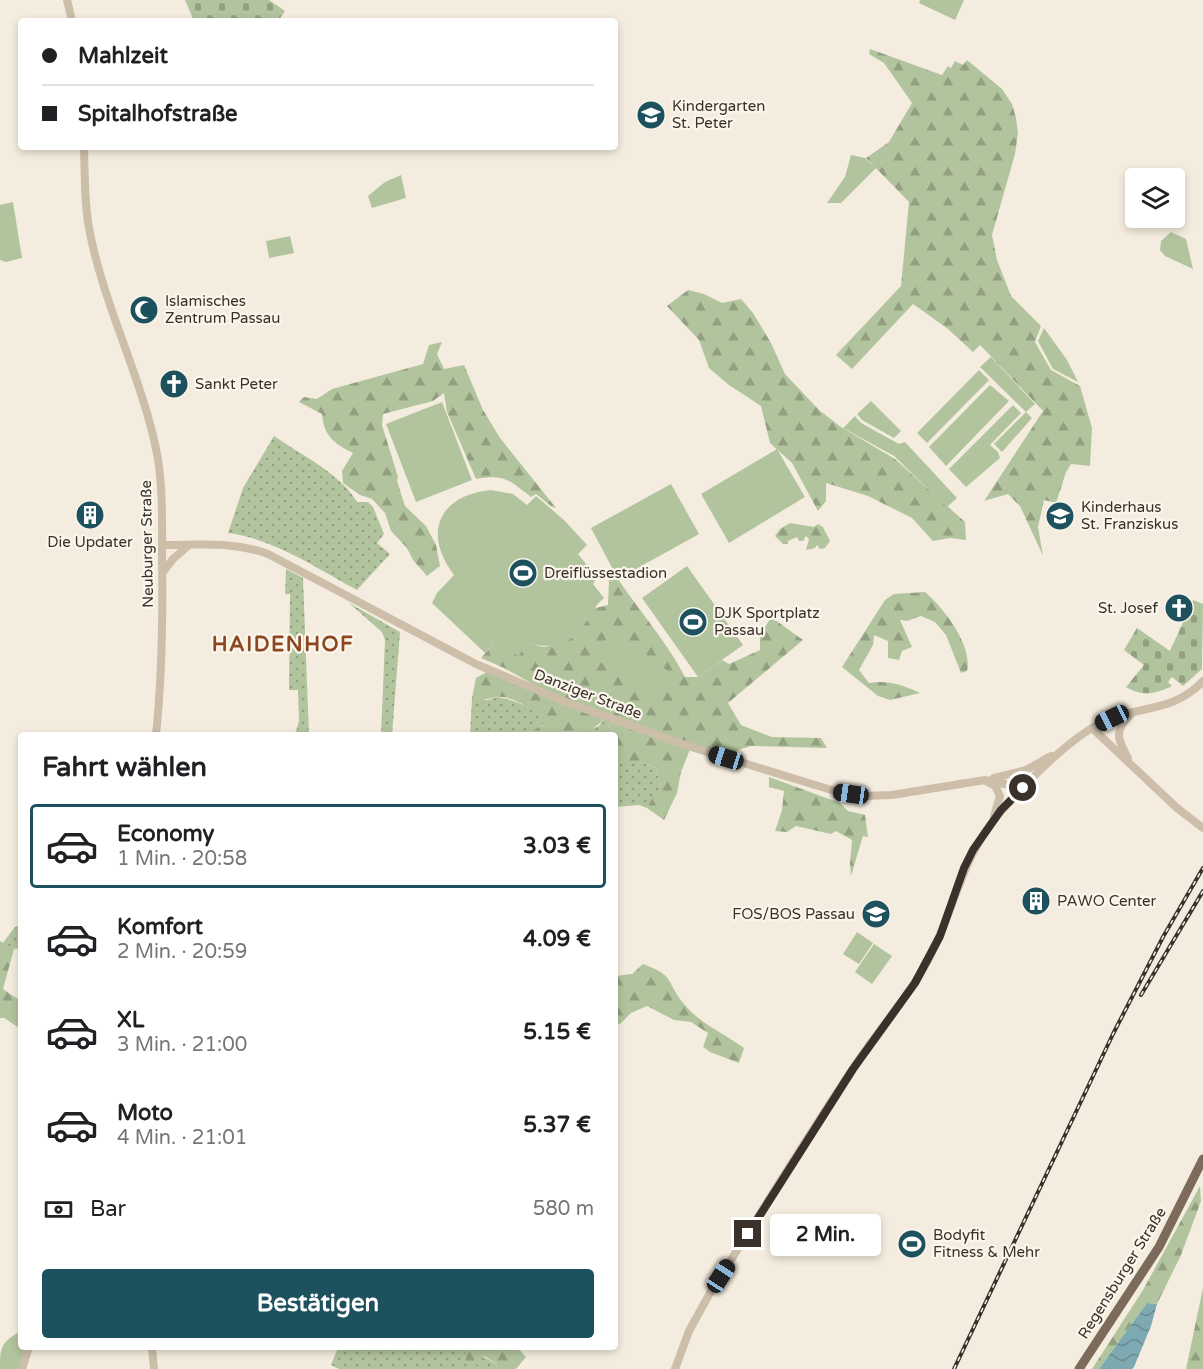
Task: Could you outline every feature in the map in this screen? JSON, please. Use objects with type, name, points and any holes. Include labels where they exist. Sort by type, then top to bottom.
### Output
[{"type":"main road","name":"Regensburger Straße","points":[[1079,1369],[1159,1247],[1203,1159]]},
{"type":"street","points":[[67,0],[71,18]]},
{"type":"street","name":"Neuburger Straße","points":[[84,150],[85,193],[92,245],[107,299],[150,426],[158,459],[163,503],[163,572],[156,732]]},
{"type":"street","name":"Danziger Straße","points":[[163,545],[215,543],[235,545],[268,554],[476,664],[563,701],[691,747],[838,792],[865,796],[892,795],[985,780],[1023,788]]},
{"type":"street","points":[[163,572],[173,559],[189,545]]},
{"type":"street","points":[[985,780],[1026,770],[1041,763],[1092,728],[1112,718],[1171,704],[1190,693],[1203,681]]},
{"type":"street","points":[[1130,763],[1118,737],[1121,724],[1132,713]]},
{"type":"street","points":[[1092,728],[1177,808],[1203,828]]},
{"type":"street","points":[[986,830],[1023,788],[1075,740]]},
{"type":"street","points":[[675,1369],[689,1331],[710,1293],[853,1069],[902,1003],[928,961],[940,936],[964,868],[998,809],[1000,796],[994,786],[985,780]]},
{"type":"street","points":[[22,1369],[28,1350]]},
{"type":"street","points":[[152,1350],[154,1369]]},
{"type":"green space","points":[[185,0],[269,0],[285,11],[280,18],[193,18]]},
{"type":"green space","points":[[920,0],[964,0],[955,20],[919,3]]},
{"type":"green space","points":[[870,49],[942,75],[948,66],[951,68],[955,61],[963,65],[967,60],[1002,89],[1012,104],[1018,133],[1015,154],[992,235],[997,260],[1011,296],[1041,326],[1035,342],[1051,370],[1080,386],[1092,428],[1090,466],[1071,464],[1056,503],[1044,500],[1038,527],[1043,556],[1020,506],[1008,494],[984,501],[1043,411],[980,345],[973,352],[948,329],[913,304],[852,369],[836,355],[901,286],[909,202],[866,158],[889,142],[912,103],[884,63],[869,54]]},
{"type":"green space","points":[[851,155],[865,158],[876,168],[841,203],[827,203],[845,177]]},
{"type":"green space","points":[[401,175],[406,198],[372,208],[368,196],[385,182]]},
{"type":"green space","points":[[13,202],[22,258],[6,262],[0,260],[0,205]]},
{"type":"green space","points":[[1171,232],[1186,239],[1193,269],[1165,256],[1160,250],[1161,241]]},
{"type":"green space","points":[[290,236],[294,253],[269,258],[266,241]]},
{"type":"green space","points":[[688,290],[704,294],[722,303],[741,299],[753,313],[771,343],[785,374],[819,410],[841,427],[895,459],[965,522],[966,540],[950,538],[933,541],[912,518],[868,496],[826,483],[826,501],[818,511],[792,463],[770,443],[761,406],[729,385],[709,368],[699,340],[667,306]]},
{"type":"green space","points":[[1044,328],[1067,360],[1078,382],[1053,369],[1038,341]]},
{"type":"green space","points":[[442,342],[437,354],[444,369],[464,365],[483,410],[500,438],[556,508],[536,494],[531,497],[506,480],[494,477],[476,479],[447,412],[444,393],[433,401],[383,414],[382,425],[405,506],[426,526],[436,545],[440,566],[427,576],[413,560],[407,548],[391,531],[385,513],[372,499],[360,495],[343,483],[342,471],[353,453],[331,438],[325,428],[322,414],[299,402],[304,397],[317,399],[332,389],[423,364],[429,345]]},
{"type":"green space","points":[[991,357],[1035,404],[1026,412],[980,367]]},
{"type":"green space","points":[[979,370],[989,380],[927,443],[917,433]]},
{"type":"green space","points":[[990,385],[1009,401],[946,466],[929,447]]},
{"type":"green space","points":[[871,401],[901,431],[894,438],[862,420],[857,414]]},
{"type":"green space","points":[[442,402],[472,480],[416,502],[386,424]]},
{"type":"green space","points":[[1013,405],[1021,413],[990,445],[998,452],[1000,458],[966,487],[949,469]]},
{"type":"green space","points":[[1026,412],[1032,418],[1002,452],[994,444]]},
{"type":"green space","points":[[855,416],[861,423],[899,444],[905,442],[957,498],[947,507],[894,456],[843,428]]},
{"type":"green space","points":[[274,436],[330,473],[341,482],[357,502],[368,502],[373,507],[384,534],[377,543],[390,554],[357,590],[279,548],[245,536],[228,533],[243,488]]},
{"type":"green space","points":[[777,449],[805,497],[729,543],[701,494]]},
{"type":"green space","points":[[671,484],[699,534],[618,579],[591,528]]},
{"type":"green space","name":"Dreiflüssestadion","points":[[491,490],[513,494],[527,505],[536,496],[564,520],[587,545],[578,554],[597,578],[593,584],[604,598],[571,639],[550,646],[526,643],[519,656],[495,642],[485,653],[432,603],[437,593],[454,575],[439,545],[438,531],[441,519],[448,508],[459,499],[473,493]]},
{"type":"green space","points":[[790,523],[814,527],[818,524],[823,527],[830,541],[825,548],[820,549],[817,545],[815,548],[806,550],[809,539],[806,536],[803,541],[799,541],[797,537],[788,541],[788,544],[783,544],[775,536],[780,529]]},
{"type":"green space","name":"DJK Sportplatz Passau","points":[[687,566],[743,645],[698,677],[642,598]]},
{"type":"green space","points":[[286,569],[303,578],[309,732],[296,732],[299,721],[298,690],[289,690],[290,594],[285,594]]},
{"type":"green space","points":[[609,579],[618,579],[662,639],[685,677],[698,677],[722,660],[729,664],[760,650],[760,636],[771,617],[803,640],[728,703],[741,725],[772,737],[821,738],[827,748],[751,746],[738,750],[726,758],[691,747],[681,772],[677,793],[664,820],[647,808],[656,791],[661,790],[656,768],[638,761],[618,761],[618,732],[603,732],[614,720],[605,717],[590,730],[583,732],[530,732],[544,724],[530,709],[509,698],[496,697],[482,700],[472,698],[476,678],[487,672],[558,698],[481,658],[495,642],[526,643],[544,647],[560,643],[588,618],[595,605],[596,608],[608,605]]},
{"type":"green space","points":[[925,592],[948,617],[961,639],[966,650],[967,671],[961,673],[946,635],[935,622],[921,616],[907,621],[900,620],[912,647],[902,651],[899,660],[888,658],[888,641],[874,635],[873,645],[859,670],[869,683],[895,684],[920,693],[890,700],[878,696],[842,667],[885,600],[894,594]]},
{"type":"green space","points":[[1193,600],[1203,604],[1202,669],[1183,686],[1172,677],[1168,682],[1172,686],[1160,691],[1143,693],[1126,687],[1144,665],[1124,650],[1137,628],[1170,651]]},
{"type":"green space","points":[[349,603],[400,632],[392,732],[381,732],[385,640],[382,632]]},
{"type":"green space","points":[[614,629],[669,672],[648,699],[593,656]]},
{"type":"green space","points":[[498,697],[518,703],[536,713],[544,724],[530,732],[470,732],[472,698],[487,700]]},
{"type":"green space","points":[[605,717],[614,720],[602,732],[581,732],[599,726]]},
{"type":"green space","points":[[618,760],[638,761],[656,768],[661,790],[656,792],[647,808],[639,805],[618,807]]},
{"type":"green space","points":[[769,777],[840,803],[848,811],[865,815],[868,837],[863,836],[851,876],[852,840],[836,831],[831,834],[796,826],[787,832],[775,831],[782,810],[784,791],[769,787]]},
{"type":"green space","points":[[18,926],[18,948],[14,949],[3,943]]},
{"type":"green space","points":[[857,932],[873,943],[859,964],[843,954]]},
{"type":"green space","points":[[0,941],[14,949],[3,989],[18,999],[18,1027],[0,1018]]},
{"type":"green space","points":[[874,944],[892,956],[872,984],[855,972]]},
{"type":"green space","points":[[643,964],[661,972],[690,1011],[744,1048],[739,1063],[703,1047],[708,1033],[691,1022],[674,1020],[647,1006],[631,1013],[618,1024],[618,976],[632,974]]},
{"type":"green space","points":[[1200,1186],[1201,1201],[1181,1255],[1157,1304],[1147,1303],[1099,1369],[1092,1369],[1143,1290]]},
{"type":"green space","points":[[1203,1288],[1203,1369],[1186,1369]]},
{"type":"green space","points":[[18,1333],[18,1350],[29,1350],[23,1369],[0,1369],[1,1350],[9,1338]]},
{"type":"green space","points":[[337,1350],[470,1350],[497,1364],[496,1369],[339,1369],[331,1365]]},
{"type":"green space","points":[[464,1350],[520,1350],[526,1357],[516,1369],[496,1369],[497,1364],[484,1356],[478,1365],[466,1362]]},
{"type":"water","points":[[1147,1303],[1157,1304],[1151,1326],[1134,1367],[1132,1369],[1099,1369]]},
{"type":"railway","points":[[954,1369],[1113,1034],[1163,937],[1203,868]]},
{"type":"railway","points":[[1141,995],[1203,891]]},
{"type":"place","name":"Kindergarten St. Peter","points":[[651,115]]},
{"type":"place","name":"Islamisches Zentrum Passau","points":[[144,310]]},
{"type":"place","name":"Sankt Peter","points":[[174,384]]},
{"type":"place","name":"Die Updater","points":[[90,515]]},
{"type":"place","name":"Kinderhaus St. Franziskus","points":[[1060,516]]},
{"type":"place","name":"Dreiflüssestadion","points":[[523,573]]},
{"type":"place","name":"St. Josef","points":[[1179,608]]},
{"type":"place","name":"DJK Sportplatz Passau","points":[[693,622]]},
{"type":"place","name":"PAWO Center","points":[[1036,901]]},
{"type":"place","name":"FOS/BOS Passau","points":[[876,914]]},
{"type":"place","name":"Bodyfit Fitness & Mehr","points":[[912,1244]]},
{"type":"district","name":"HAIDENHOF","points":[[283,644]]},
{"type":"route","points":[[748,1234],[866,1049],[915,983],[940,936],[964,868],[973,850],[1001,810],[1023,788]]}]
